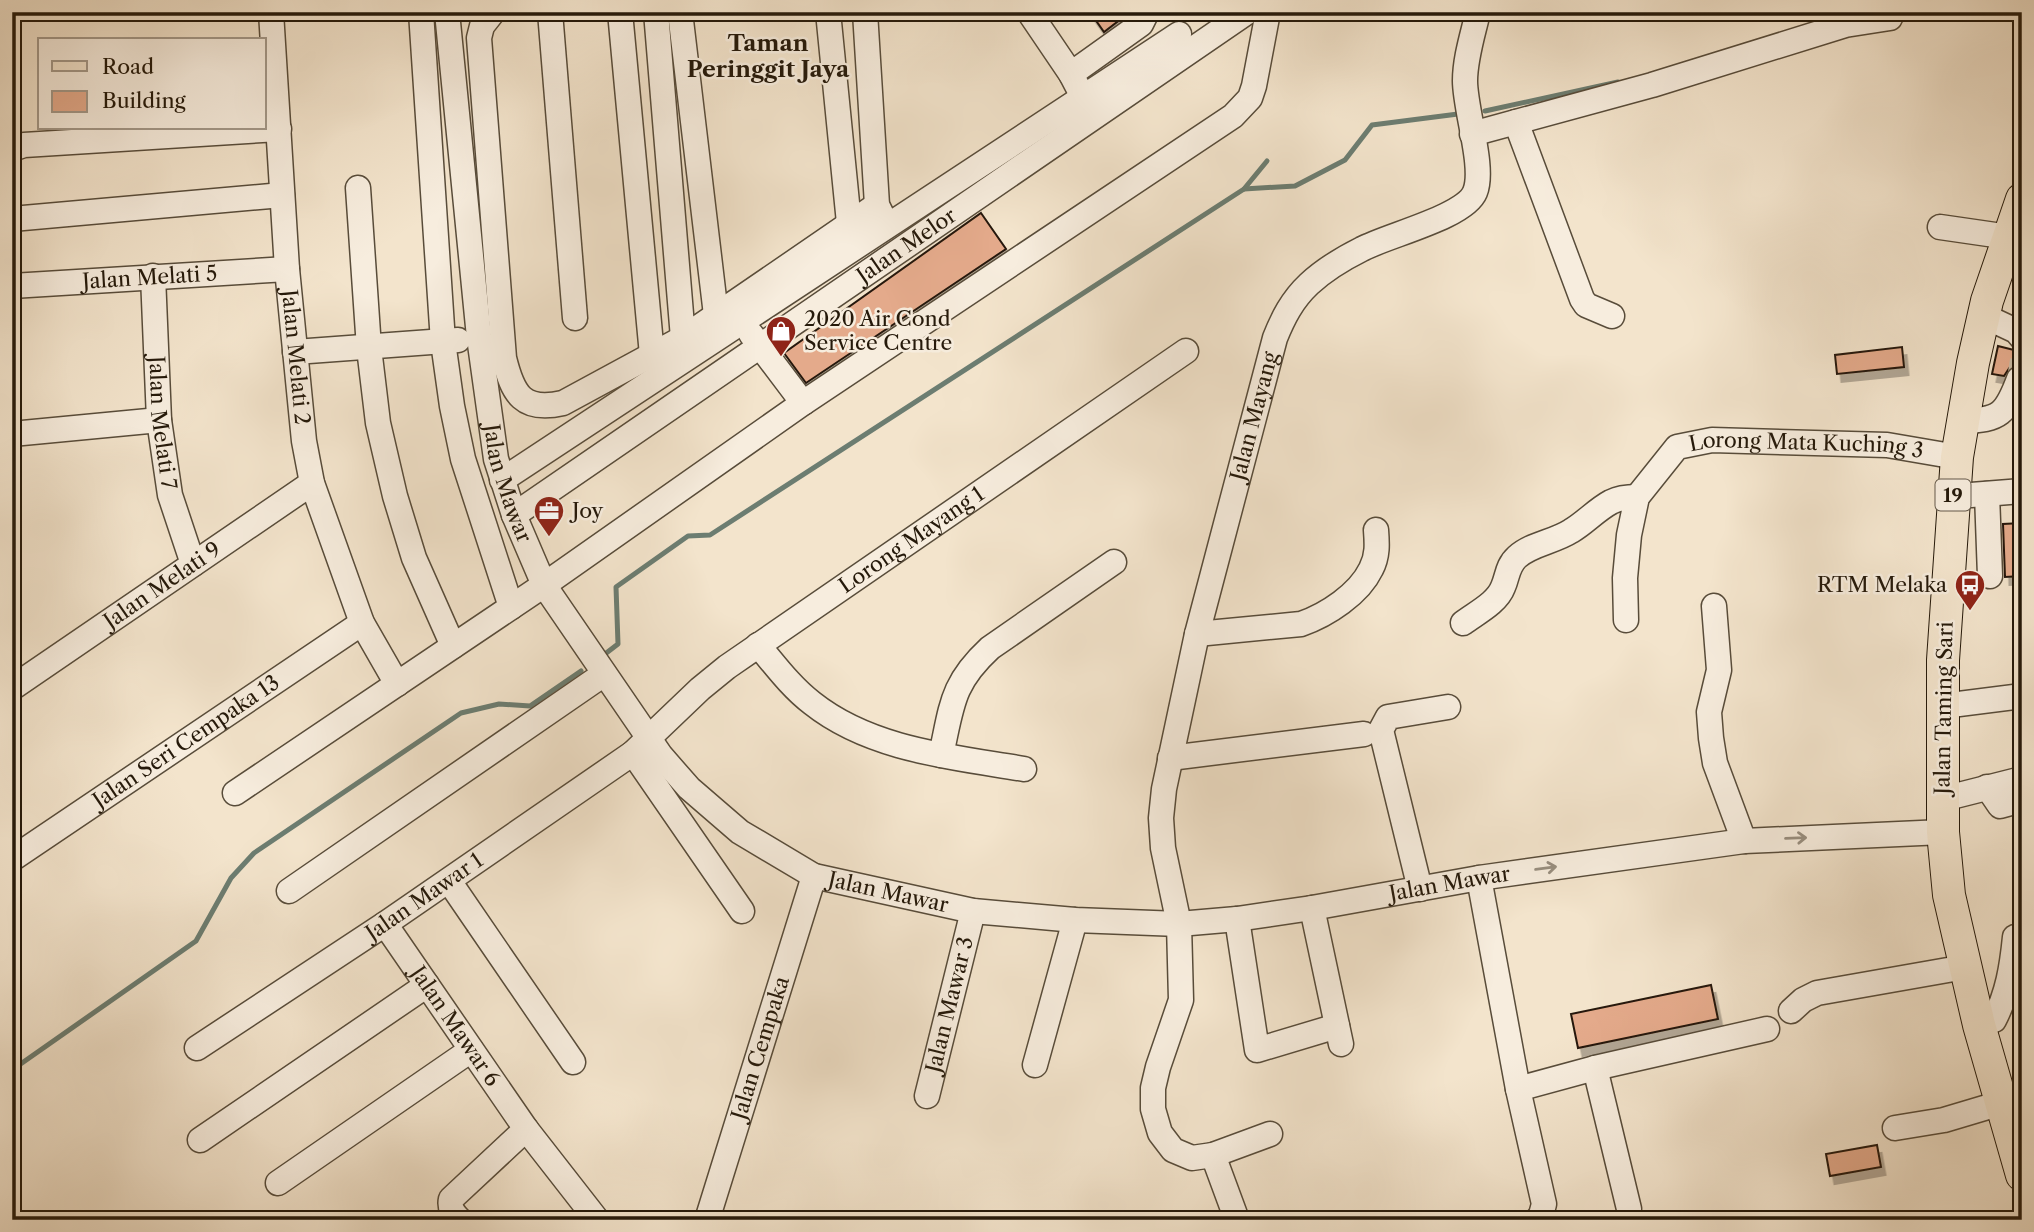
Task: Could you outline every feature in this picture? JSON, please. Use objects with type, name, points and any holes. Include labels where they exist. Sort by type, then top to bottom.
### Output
[{"type":"main road","name":"Jalan Taming Sari","points":[[2022,199],[1984,316],[1962,421],[1953,497],[1943,660],[1943,832],[1950,895],[1965,967],[1987,1023],[2001,1103],[2022,1175]]},
{"type":"street","name":"Jalan Melati 2","points":[[271,12],[287,269],[304,441],[312,483],[362,623],[397,684]]},
{"type":"street","points":[[421,12],[443,342],[452,406],[463,459],[512,607]]},
{"type":"street","name":"Jalan Mawar","points":[[447,12],[478,337],[496,459],[514,515],[544,585],[604,674],[641,747],[740,832],[814,876],[973,911],[1075,920],[1180,924],[1312,908],[1479,878],[1744,841],[1943,832]]},
{"type":"street","points":[[493,12],[482,26],[479,38],[504,358],[514,391],[526,402],[543,407],[563,403],[652,355],[688,346],[716,315],[849,223],[882,215],[865,12]]},
{"type":"street","points":[[550,12],[575,318]]},
{"type":"street","points":[[620,12],[652,355]]},
{"type":"street","points":[[656,12],[688,346]]},
{"type":"street","points":[[680,12],[716,315]]},
{"type":"street","points":[[828,12],[849,223]]},
{"type":"street","points":[[1029,12],[1071,74],[1083,97]]},
{"type":"street","points":[[1071,74],[1141,24],[1147,12]]},
{"type":"street","points":[[235,793],[512,607],[803,403],[1233,117],[1250,98],[1254,86],[1268,12]]},
{"type":"street","name":"Jalan Mayang","points":[[1213,1155],[1192,1158],[1173,1150],[1160,1133],[1153,1109],[1153,1088],[1158,1067],[1181,1000],[1180,924],[1163,848],[1161,818],[1170,758],[1197,634],[1275,338],[1287,310],[1308,284],[1353,254],[1390,236],[1453,213],[1465,206],[1474,196],[1479,183],[1465,79],[1478,12]]},
{"type":"street","name":"Jalan Melor","points":[[502,480],[688,346],[742,322],[882,215],[971,171],[1181,32],[1232,16]]},
{"type":"street","points":[[1472,134],[1652,85],[1845,25],[1890,18]]},
{"type":"street","name":"Jalan Melor","points":[[514,515],[985,191],[1181,32]]},
{"type":"street","points":[[1516,122],[1582,299],[1612,316]]},
{"type":"street","points":[[266,130],[279,129]]},
{"type":"street","points":[[12,149],[24,145],[263,130]]},
{"type":"street","points":[[971,171],[985,191]]},
{"type":"street","points":[[358,188],[369,348],[378,423],[395,496],[414,558],[453,646]]},
{"type":"street","points":[[12,219],[282,195]]},
{"type":"street","points":[[1940,228],[2009,237]]},
{"type":"street","name":"Jalan Melati 5","points":[[12,286],[287,269]]},
{"type":"street","name":"Jalan Melati 7","points":[[153,276],[159,420],[170,495],[193,564]]},
{"type":"street","points":[[1984,316],[2017,331],[2022,338]]},
{"type":"street","points":[[742,322],[803,403]]},
{"type":"street","points":[[295,352],[443,342],[478,337]]},
{"type":"street","name":"Lorong Mayang 1","points":[[641,747],[700,689],[758,645],[1186,351]]},
{"type":"street","points":[[1962,421],[1988,420],[2000,414],[2010,404],[2018,379]]},
{"type":"street","points":[[12,434],[159,420]]},
{"type":"street","name":"Lorong Mata Kuching 3","points":[[1626,620],[1625,578],[1629,535],[1637,497],[1677,447],[1712,440],[1887,445],[1957,457]]},
{"type":"street","name":"Jalan Melati 9","points":[[12,688],[312,483]]},
{"type":"street","points":[[1953,497],[2022,491]]},
{"type":"street","points":[[1987,494],[1990,576]]},
{"type":"street","points":[[1462,623],[1493,601],[1503,588],[1507,571],[1516,558],[1532,547],[1553,541],[1573,530],[1610,502],[1637,497]]},
{"type":"street","points":[[1197,634],[1301,624],[1316,619],[1355,589],[1371,570],[1377,551],[1376,530]]},
{"type":"street","points":[[941,755],[954,695],[973,663],[990,648],[1114,562]]},
{"type":"street","points":[[1714,606],[1719,670],[1709,712],[1711,738],[1715,763],[1744,841]]},
{"type":"street","name":"Jalan Seri Cempaka 13","points":[[12,859],[362,623]]},
{"type":"street","points":[[758,645],[812,704],[845,724],[887,741],[941,755],[1024,769]]},
{"type":"street","points":[[289,891],[604,674]]},
{"type":"street","points":[[1943,706],[2022,696]]},
{"type":"street","points":[[1420,889],[1381,730],[1388,717],[1448,707]]},
{"type":"street","points":[[1170,758],[1364,734]]},
{"type":"street","points":[[641,747],[668,802],[742,911]]},
{"type":"street","name":"Jalan Mawar 1","points":[[197,1048],[449,881],[641,747]]},
{"type":"street","points":[[1943,799],[2022,779]]},
{"type":"street","points":[[668,802],[689,788]]},
{"type":"street","points":[[1987,788],[2000,806],[2022,800]]},
{"type":"street","name":"Jalan Cempaka","points":[[707,1220],[814,876]]},
{"type":"street","points":[[1479,878],[1518,1089],[1544,1204],[1538,1220]]},
{"type":"street","points":[[449,881],[573,1062]]},
{"type":"street","points":[[1237,919],[1257,1050],[1339,1035],[1312,908]]},
{"type":"street","name":"Jalan Mawar 3","points":[[927,1096],[973,911]]},
{"type":"street","points":[[1035,1065],[1075,920]]},
{"type":"street","name":"Jalan Mawar 6","points":[[385,924],[526,1129],[597,1220]]},
{"type":"street","points":[[1987,1023],[2005,999],[2012,970],[2015,937]]},
{"type":"street","points":[[1791,1011],[1803,1000],[1817,993],[1965,967]]},
{"type":"street","points":[[200,1140],[427,985]]},
{"type":"street","points":[[1987,1023],[2022,1013]]},
{"type":"street","points":[[1518,1089],[1595,1068],[1767,1029]]},
{"type":"street","points":[[278,1183],[471,1050]]},
{"type":"street","points":[[1595,1068],[1629,1209]]},
{"type":"street","points":[[1895,1128],[1944,1120],[2001,1103]]},
{"type":"street","points":[[460,1220],[453,1214],[451,1199],[526,1129]]},
{"type":"street","points":[[1237,1220],[1213,1155],[1270,1134]]},
{"type":"building","points":[[1090,12],[1130,12],[1104,32]]},
{"type":"building","points":[[981,213],[1006,249],[806,383],[784,353]]},
{"type":"building","points":[[1998,346],[2022,352],[2022,365],[2010,367],[2004,376],[1992,374]]},
{"type":"building","points":[[1902,347],[1904,367],[1837,374],[1835,355]]},
{"type":"building","points":[[2022,523],[2022,576],[2005,577],[2003,524]]},
{"type":"building","points":[[1711,985],[1718,1019],[1578,1048],[1571,1014]]},
{"type":"building","points":[[1877,1145],[1881,1167],[1830,1176],[1826,1154]]},
{"type":"waterway","points":[[1485,111],[1618,82]]},
{"type":"waterway","points":[[605,654],[618,644],[616,587],[688,536],[710,535],[1244,189],[1295,186],[1345,160],[1372,125],[1458,114]]},
{"type":"waterway","points":[[1244,189],[1267,161]]},
{"type":"waterway","points":[[12,1070],[196,941],[231,878],[254,853],[461,713],[499,704],[530,706],[581,671]]},
{"type":"tunnel","points":[[2019,379],[2022,360]]},
{"type":"place","name":"2020 Air Cond Service Centre","points":[[781,358]]},
{"type":"place","name":"Joy","points":[[549,538]]},
{"type":"place","name":"RTM Melaka","points":[[1970,612]]},
{"type":"district","name":"Taman Peringgit Jaya","points":[[768,56]]}]
